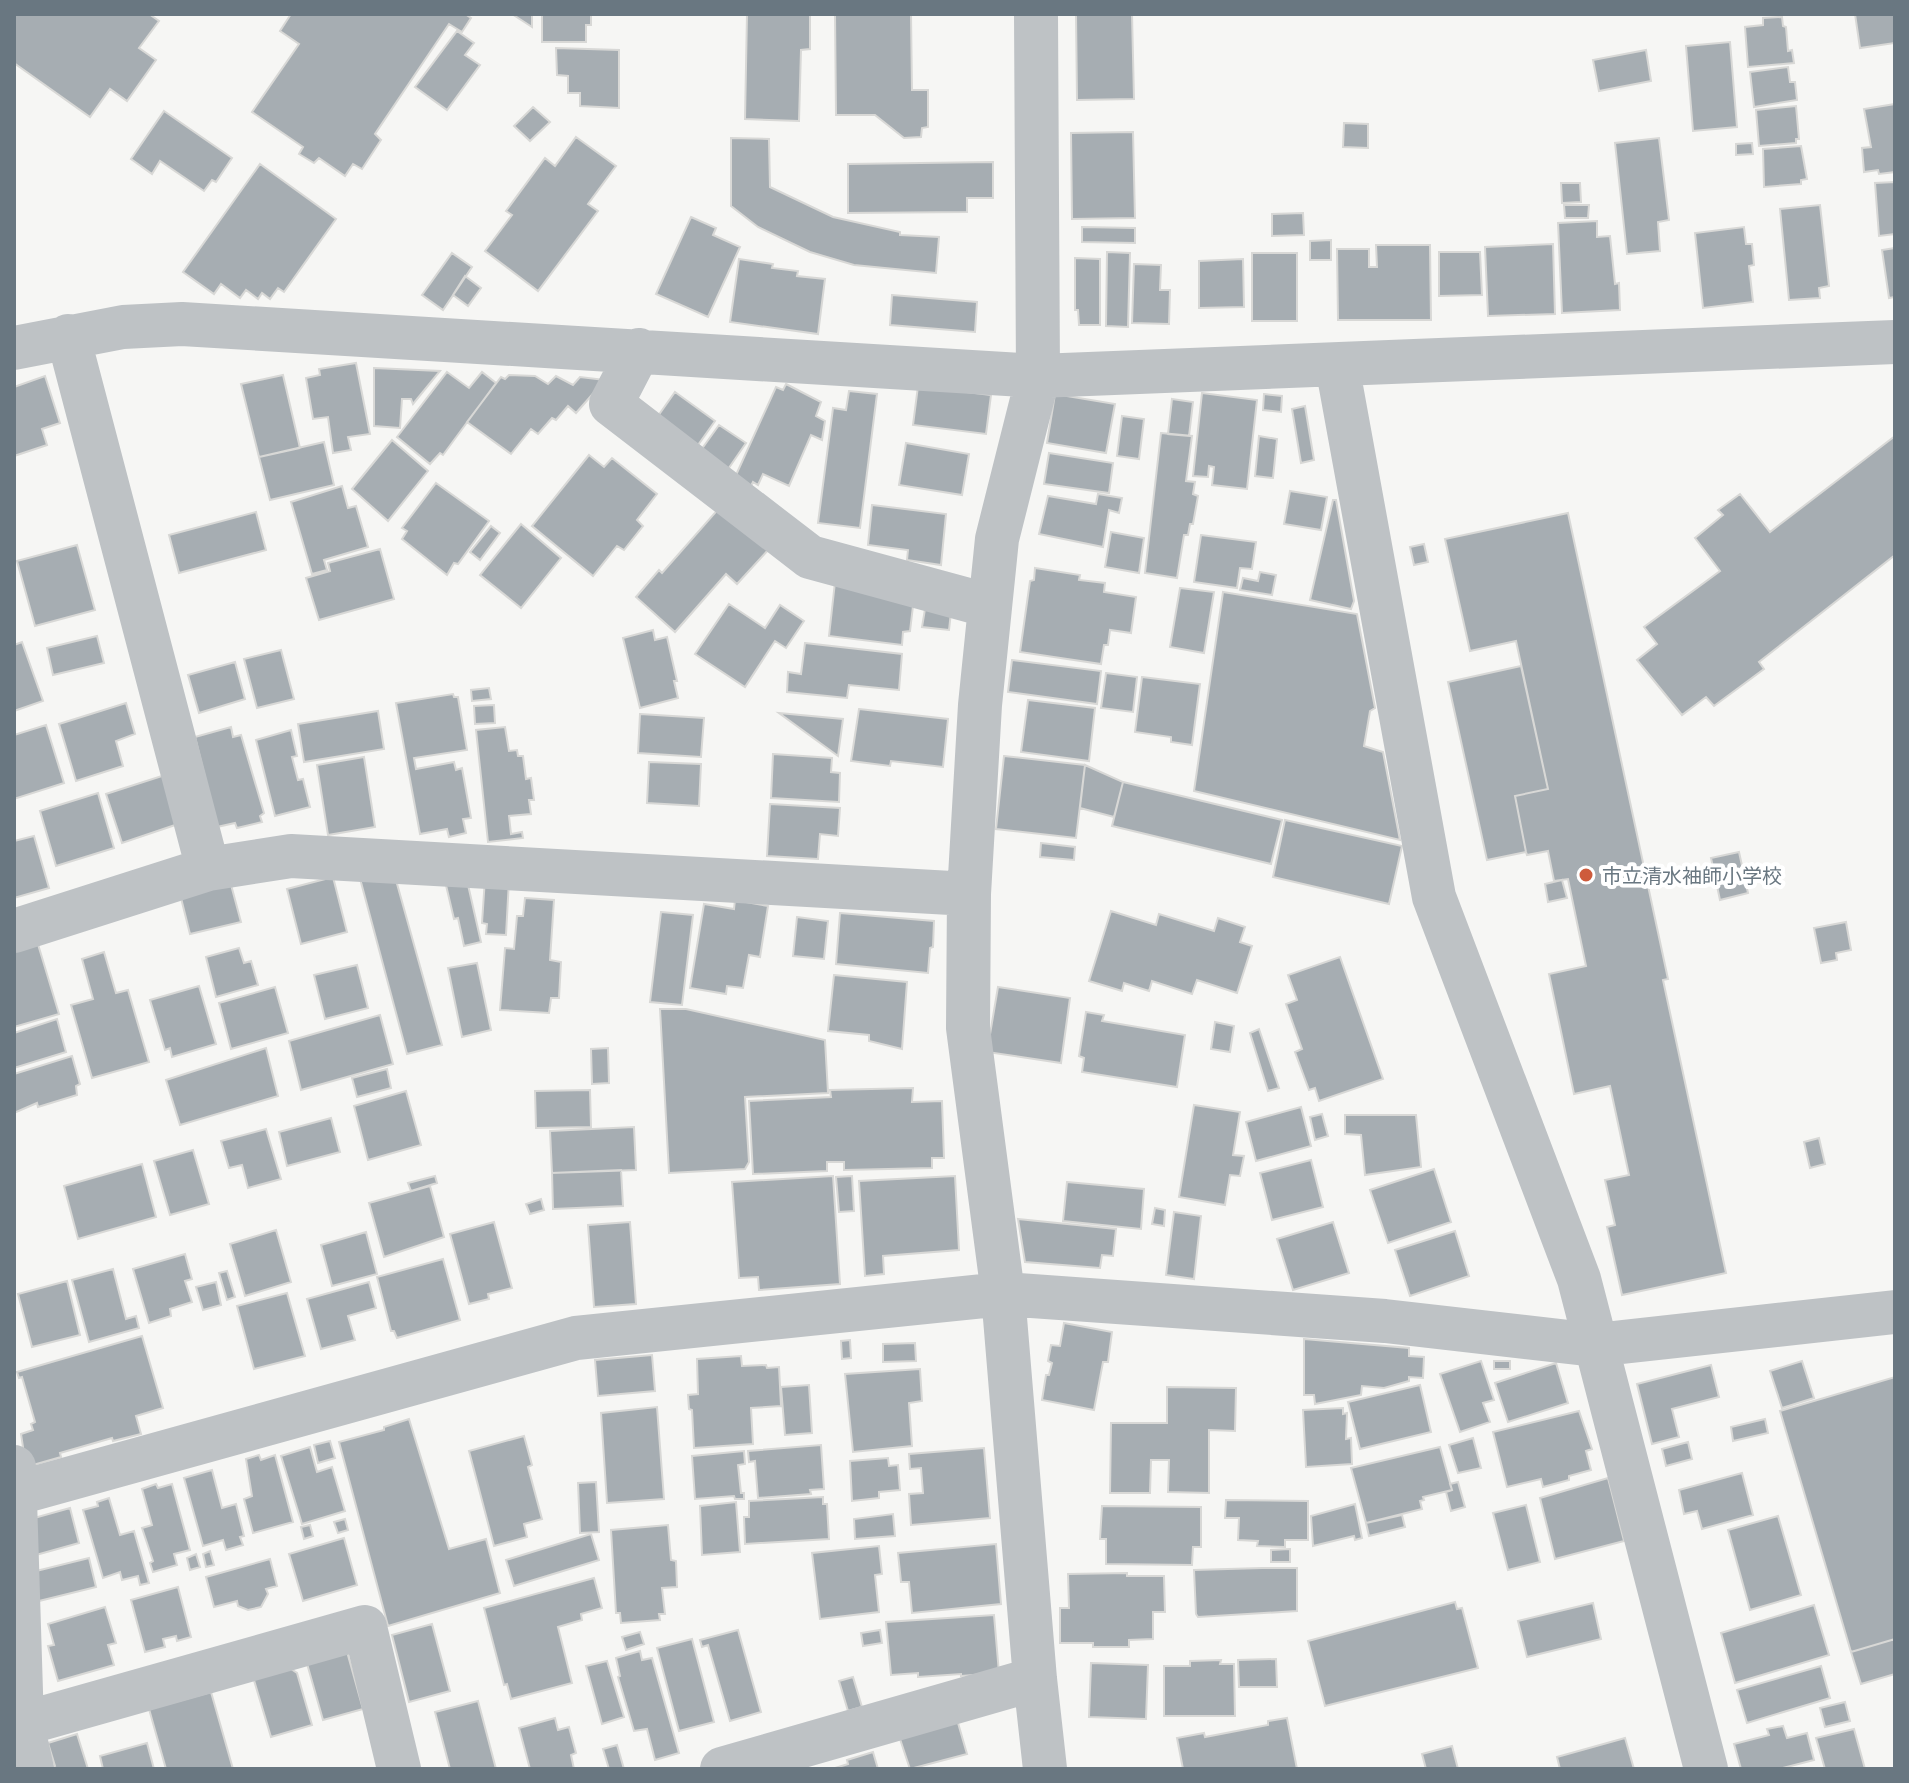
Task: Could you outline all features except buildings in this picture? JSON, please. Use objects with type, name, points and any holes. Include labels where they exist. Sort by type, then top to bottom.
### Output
[{"type":"street","points":[[1036,14],[1038,376],[997,539],[980,705],[969,894],[968,1028],[1003,1294],[1045,1769]]},
{"type":"street","points":[[14,348],[123,327],[182,324],[1038,376],[1895,342]]},
{"type":"street","points":[[68,336],[208,869]]},
{"type":"street","points":[[639,350],[611,404],[810,557],[990,606]]},
{"type":"street","points":[[1337,365],[1434,897],[1579,1279],[1706,1769]]},
{"type":"street","points":[[14,931],[208,869],[291,856],[969,894]]},
{"type":"street","points":[[32,1769],[22,1724],[15,1485],[576,1338],[1003,1294],[1385,1321],[1595,1345],[1895,1312]]},
{"type":"street","points":[[22,1724],[365,1627],[399,1769]]},
{"type":"street","points":[[722,1769],[1035,1679]]},
{"type":"place","name":"市立清水袖師小学校","points":[[1586,875]]}]
